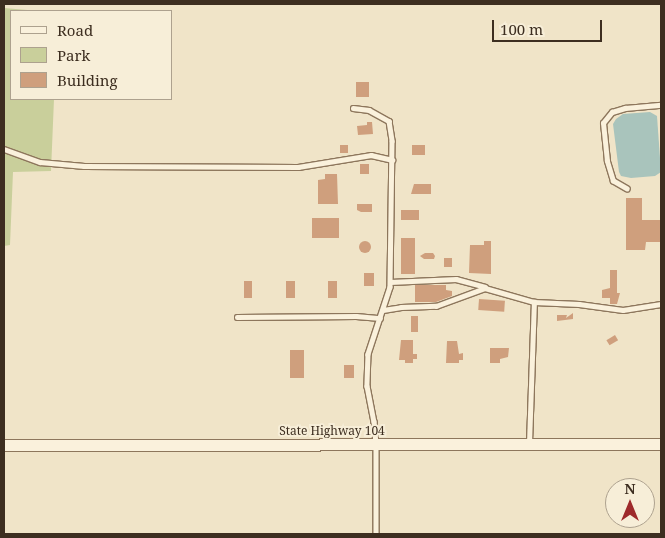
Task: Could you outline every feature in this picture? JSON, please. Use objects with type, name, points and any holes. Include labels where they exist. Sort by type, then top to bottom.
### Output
[{"type":"main road","name":"State Highway 104","points":[[4,445],[661,444]]},
{"type":"lane","points":[[627,189],[613,181],[607,161],[604,123],[612,112],[625,108],[661,104]]},
{"type":"lane","points":[[353,108],[369,110],[389,121],[392,160],[390,282],[368,354],[367,386],[374,421],[376,445],[376,534]]},
{"type":"lane","points":[[4,149],[40,162],[84,166],[298,167],[371,155],[392,160]]},
{"type":"lane","points":[[390,282],[456,279],[534,302],[579,304],[623,310],[661,304]]},
{"type":"lane","points":[[383,310],[401,306],[436,306],[485,288]]},
{"type":"lane","points":[[529,444],[534,302]]},
{"type":"lane","points":[[237,317],[356,316],[380,318]]},
{"type":"green space","points":[[4,8],[27,10],[10,10],[10,100],[54,100],[51,171],[13,172],[10,245],[4,246]]},
{"type":"water","points":[[650,112],[657,116],[661,172],[655,176],[631,178],[621,176],[613,124],[623,114]]},
{"type":"building","points":[[356,82],[369,82],[369,97],[356,97]]},
{"type":"building","points":[[367,122],[372,122],[373,134],[358,135],[357,126],[367,125]]},
{"type":"building","points":[[340,145],[348,145],[348,153],[340,153]]},
{"type":"building","points":[[412,145],[425,145],[425,155],[412,155]]},
{"type":"building","points":[[360,164],[369,164],[369,174],[360,174]]},
{"type":"building","points":[[325,174],[337,174],[338,204],[318,204],[318,180],[325,179]]},
{"type":"building","points":[[414,184],[431,184],[431,194],[411,194]]},
{"type":"building","points":[[626,198],[642,198],[642,220],[660,220],[660,242],[646,242],[645,250],[626,250]]},
{"type":"building","points":[[357,204],[372,204],[372,212],[357,210]]},
{"type":"building","points":[[401,210],[419,210],[419,220],[401,220]]},
{"type":"building","points":[[312,218],[339,218],[339,238],[312,238]]},
{"type":"building","points":[[401,238],[415,238],[415,274],[401,274]]},
{"type":"building","points":[[363,241],[367,241],[371,247],[367,253],[363,253],[359,249],[359,245]]},
{"type":"building","points":[[484,241],[491,241],[491,274],[469,273],[470,245],[484,245]]},
{"type":"building","points":[[425,253],[433,253],[434,259],[424,259],[420,256]]},
{"type":"building","points":[[444,258],[452,258],[452,267],[444,267]]},
{"type":"building","points":[[610,270],[617,270],[617,293],[620,293],[617,304],[610,304],[610,298],[602,298],[602,290],[610,288]]},
{"type":"building","points":[[364,273],[374,273],[374,286],[364,286]]},
{"type":"building","points":[[244,281],[252,281],[252,298],[244,298]]},
{"type":"building","points":[[286,281],[295,281],[295,298],[286,298]]},
{"type":"building","points":[[328,281],[337,281],[337,298],[328,298]]},
{"type":"building","points":[[415,285],[446,285],[446,290],[452,291],[452,296],[436,302],[415,302]]},
{"type":"building","points":[[479,299],[505,301],[504,312],[478,310]]},
{"type":"building","points":[[573,313],[573,319],[557,321],[557,315],[567,315],[566,318]]},
{"type":"building","points":[[411,316],[418,316],[418,332],[411,332]]},
{"type":"building","points":[[615,335],[618,340],[610,345],[606,340]]},
{"type":"building","points":[[401,340],[413,340],[413,354],[417,354],[417,359],[413,359],[413,363],[405,363],[405,360],[399,360]]},
{"type":"building","points":[[447,341],[457,341],[459,354],[463,353],[463,360],[459,360],[459,363],[446,363]]},
{"type":"building","points":[[490,348],[509,348],[508,357],[500,359],[500,363],[490,363]]},
{"type":"building","points":[[290,350],[304,350],[304,378],[290,378]]},
{"type":"building","points":[[344,365],[354,365],[354,378],[344,378]]}]
